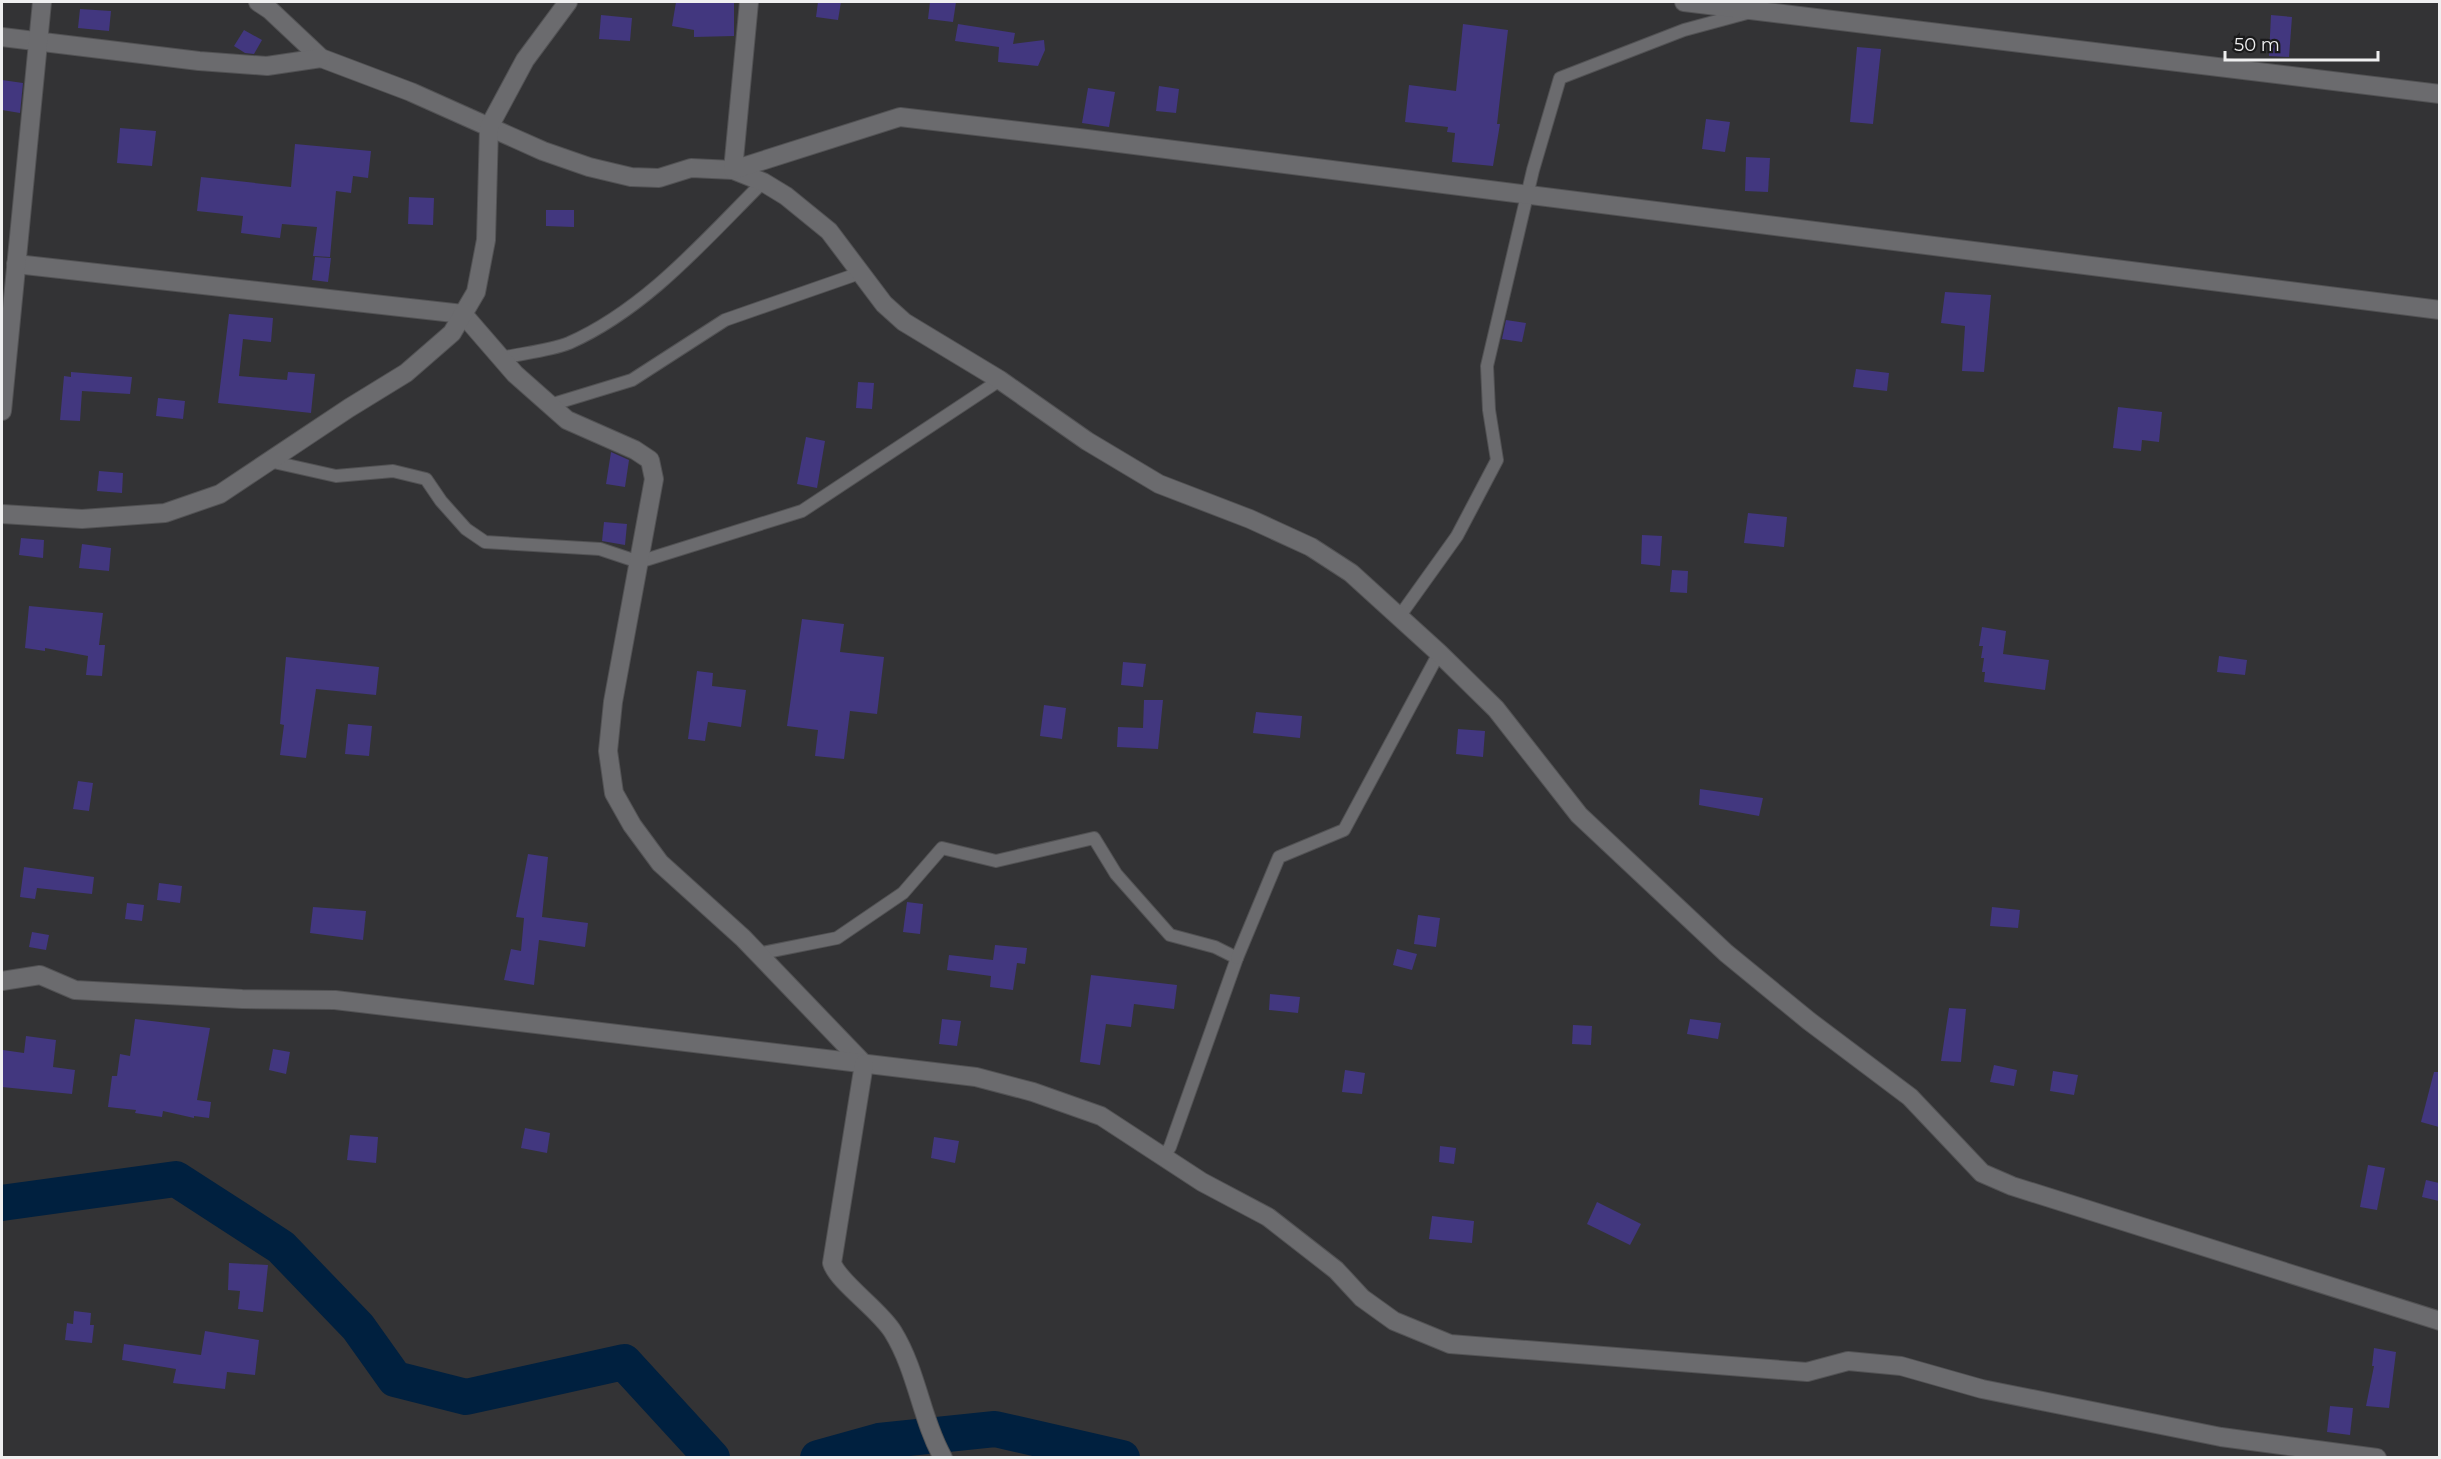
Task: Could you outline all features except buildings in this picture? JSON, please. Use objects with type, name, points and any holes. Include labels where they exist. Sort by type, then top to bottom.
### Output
[{"type":"street","points":[[2,411],[42,2]]},
{"type":"street","points":[[2,514],[82,519],[165,513],[220,494],[406,373],[452,333],[476,292],[486,240],[489,127],[525,60],[568,2]]},
{"type":"street","points":[[733,170],[749,2]]},
{"type":"street","points":[[1684,2],[1762,6],[2439,94]]},
{"type":"street","points":[[267,4],[321,58],[411,92],[489,127],[589,167],[631,177],[659,178],[692,168],[733,170],[763,182],[799,206],[828,231],[884,304],[904,322],[1000,380],[1088,441],[1159,484],[1250,519],[1311,547],[1351,573],[1439,653],[1496,709],[1579,815],[1726,953],[1809,1021],[1910,1097],[1982,1173],[2012,1186],[2439,1321]]},
{"type":"street","points":[[2,37],[199,61],[267,66],[321,58]]},
{"type":"street","points":[[733,170],[900,117],[2439,310]]},
{"type":"street","points":[[16,264],[463,314],[515,374],[567,420],[635,450],[650,460],[654,479],[613,702],[608,751],[614,793],[632,825],[660,863],[757,954],[864,1064]]},
{"type":"street","points":[[2,981],[40,975],[75,990],[242,999],[334,1000],[976,1077],[1033,1092],[1101,1116],[1202,1182],[1268,1217],[1336,1270],[1362,1299],[1394,1321],[1450,1344],[1807,1372],[1848,1361],[1901,1366],[1982,1389],[2221,1437],[2376,1458]]},
{"type":"street","points":[[864,1064],[832,1263],[837,1274],[878,1312],[893,1332],[904,1352],[931,1436],[943,1458]]},
{"type":"lane","points":[[1399,617],[1457,536],[1497,460],[1489,410],[1487,366],[1527,194],[1560,78],[1684,30],[1762,6]]},
{"type":"lane","points":[[501,358],[567,343],[616,316],[673,272],[763,182]]},
{"type":"lane","points":[[550,405],[632,380],[725,320],[860,273]]},
{"type":"lane","points":[[269,461],[336,476],[393,471],[426,479],[441,501],[466,529],[485,542],[600,549],[639,561],[802,511],[1000,380]]},
{"type":"lane","points":[[1163,1157],[1170,1148],[1237,958],[1279,857],[1344,830],[1439,653]]},
{"type":"lane","points":[[757,954],[837,938],[903,893],[942,849],[996,861],[1094,838],[1116,874],[1170,935],[1215,947],[1237,958]]},
{"type":"waterway","points":[[2,1203],[176,1179],[281,1247],[358,1327],[395,1379],[466,1397],[624,1362],[712,1458]]},
{"type":"waterway","points":[[818,1458],[879,1441],[995,1429],[1122,1458]]}]
